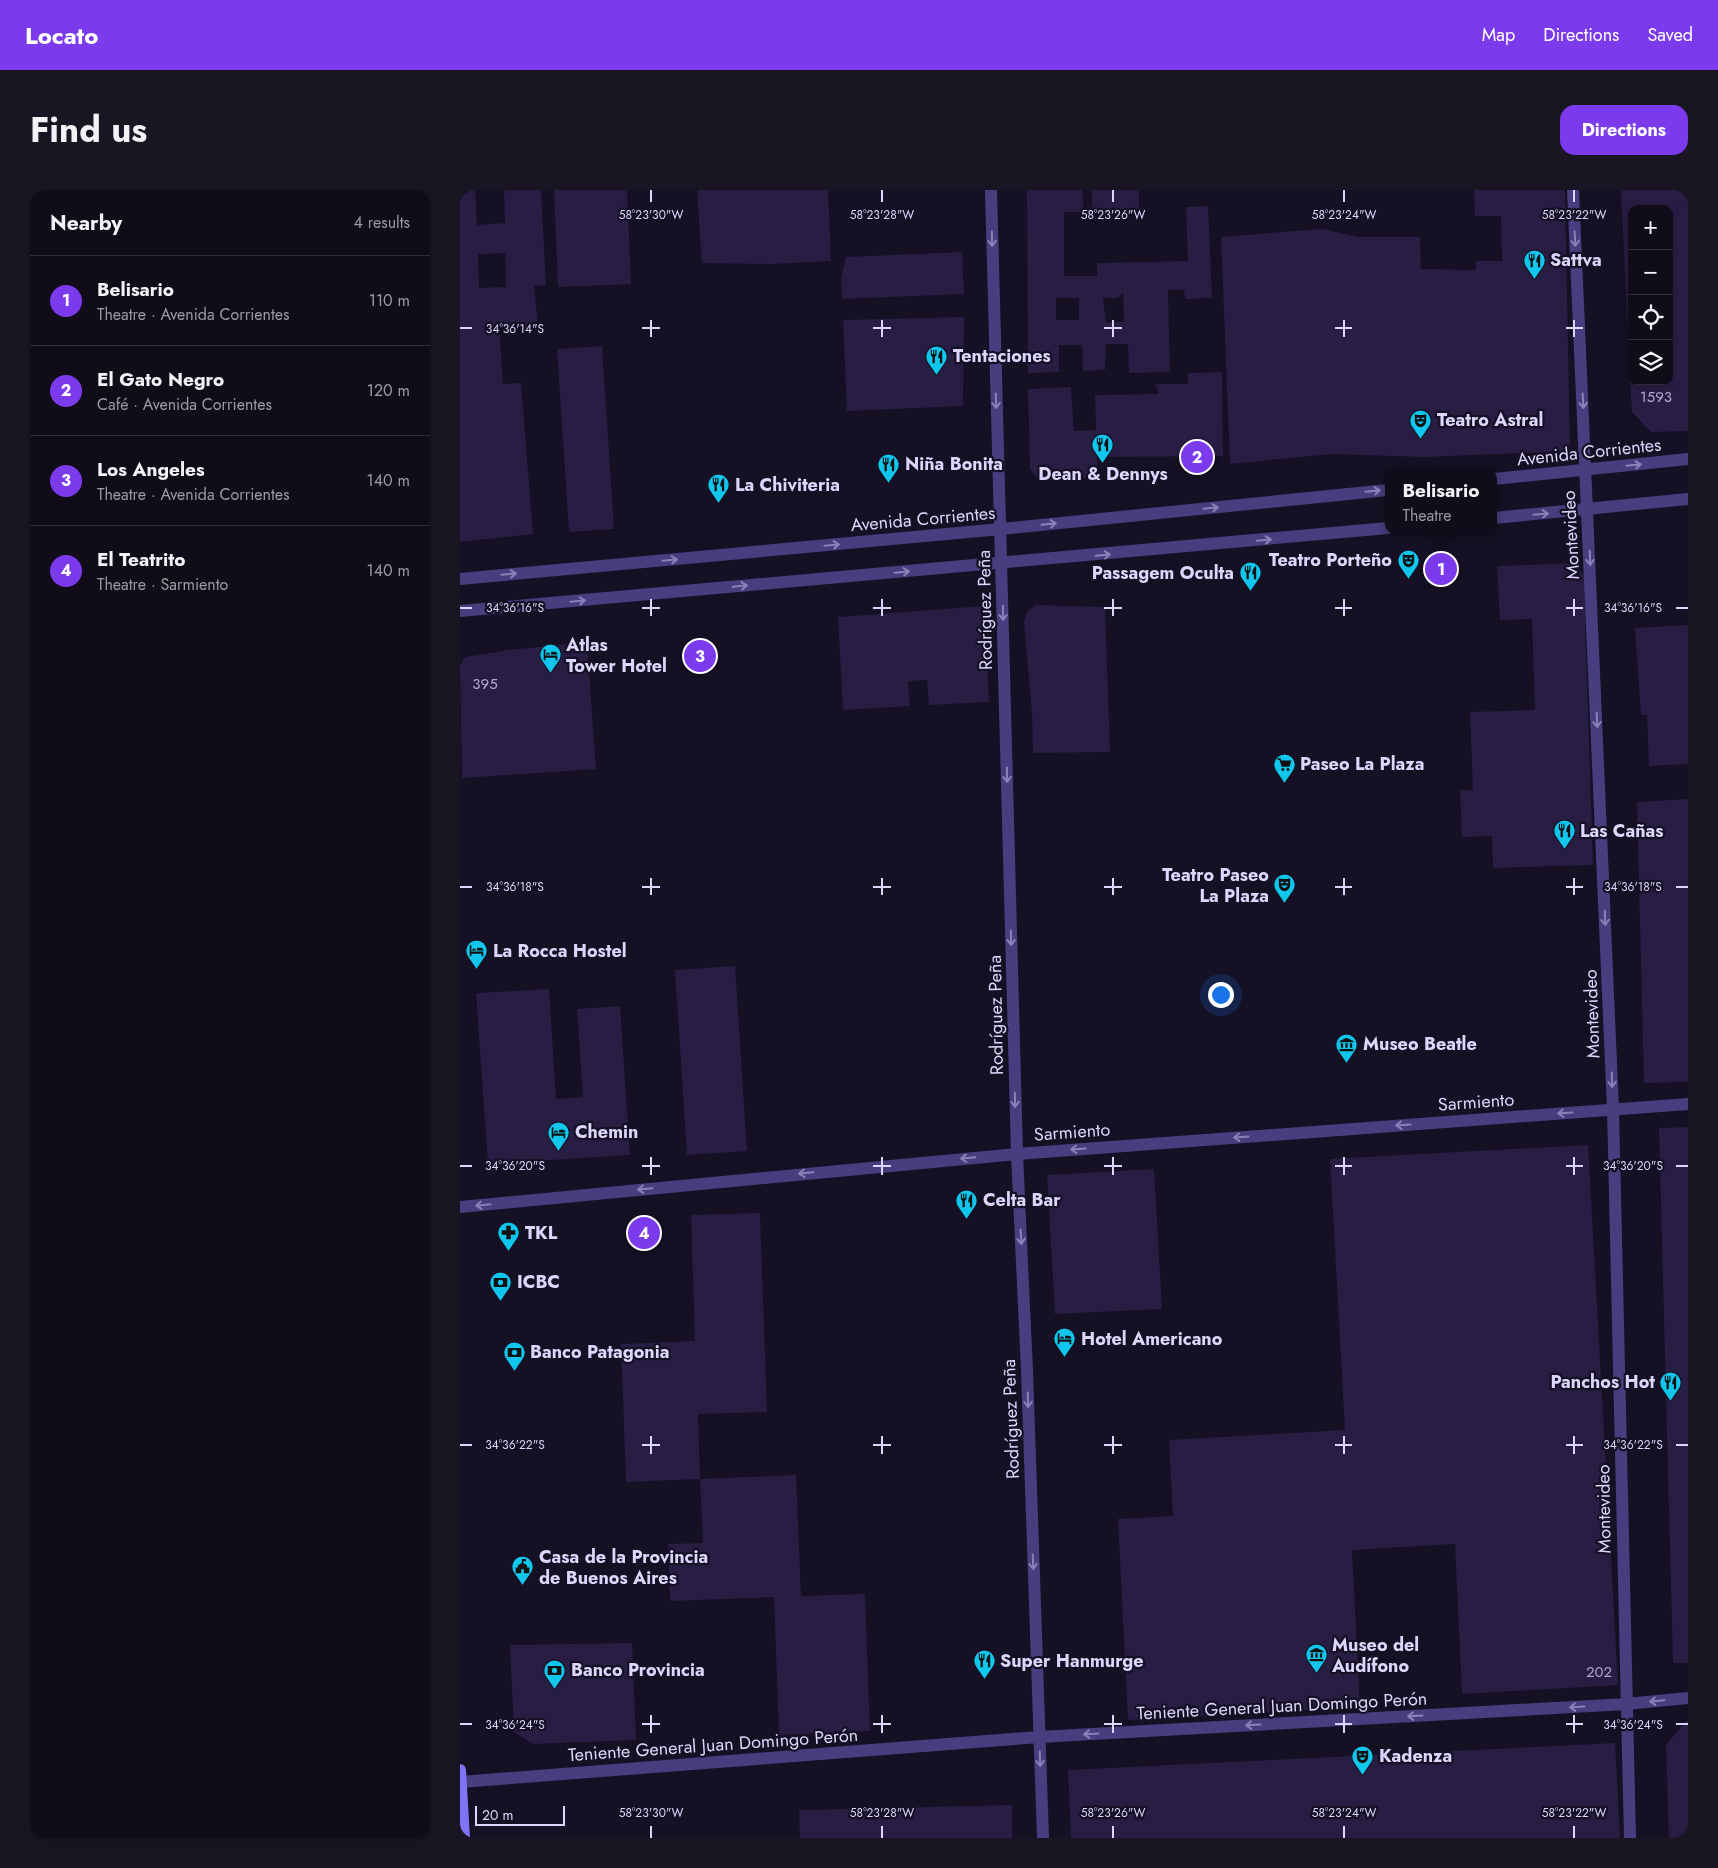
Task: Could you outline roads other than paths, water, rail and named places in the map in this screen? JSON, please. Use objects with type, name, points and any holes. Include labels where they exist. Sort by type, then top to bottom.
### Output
[{"type":"main road","points":[[460,1778],[464,1838]]},
{"type":"street","name":"Rodríguez Peña","points":[[991,190],[1017,1154],[1043,1838]]},
{"type":"street","name":"Montevideo","points":[[1573,190],[1613,1109],[1630,1838]]},
{"type":"street","name":"Avenida Corrientes","points":[[1497,479],[1688,459]]},
{"type":"street","name":"Avenida Corrientes","points":[[460,579],[1001,530],[1385,490]]},
{"type":"street","points":[[1497,518],[1688,499]]},
{"type":"street","points":[[460,612],[1385,528]]},
{"type":"street","name":"Sarmiento","points":[[460,1207],[1017,1154],[1688,1104]]},
{"type":"street","name":"Teniente General Juan Domingo Perón","points":[[460,1778],[1039,1737],[1626,1704],[1688,1698]]},
{"type":"place","name":"Sattva","points":[[1534,279]]},
{"type":"place","name":"Tentaciones","points":[[937,375]]},
{"type":"place","name":"Teatro Astral","points":[[1421,439]]},
{"type":"place","name":"El Gato Negro","points":[[1197,457]]},
{"type":"place","name":"Dean & Dennys","points":[[1103,463]]},
{"type":"place","name":"Niña Bonita","points":[[889,483]]},
{"type":"place","name":"La Chiviteria","points":[[719,504]]},
{"type":"place","name":"Belisario","points":[[1441,569]]},
{"type":"place","name":"Teatro Porteño","points":[[1408,579]]},
{"type":"place","name":"Passagem Oculta","points":[[1250,592]]},
{"type":"place","name":"Los Angeles","points":[[700,656]]},
{"type":"place","name":"Atlas Tower Hotel","points":[[550,674]]},
{"type":"place","name":"Paseo La Plaza","points":[[1284,783]]},
{"type":"place","name":"Las Cañas","points":[[1564,850]]},
{"type":"place","name":"Teatro Paseo La Plaza","points":[[1285,904]]},
{"type":"place","name":"La Rocca Hostel","points":[[477,970]]},
{"type":"place","name":"Museo Beatle","points":[[1347,1063]]},
{"type":"place","name":"Chemin","points":[[559,1151]]},
{"type":"place","name":"Celta Bar","points":[[967,1219]]},
{"type":"place","name":"El Teatrito","points":[[644,1233]]},
{"type":"place","name":"TKL","points":[[509,1252]]},
{"type":"place","name":"ICBC","points":[[501,1301]]},
{"type":"place","name":"Hotel Americano","points":[[1065,1358]]},
{"type":"place","name":"Banco Patagonia","points":[[514,1371]]},
{"type":"place","name":"Panchos Hot","points":[[1671,1401]]},
{"type":"place","name":"Casa de la Provincia de Buenos Aires","points":[[523,1586]]},
{"type":"place","name":"Museo del Audífono","points":[[1316,1674]]},
{"type":"place","name":"Super Hanmurge","points":[[984,1680]]},
{"type":"place","name":"Banco Provincia","points":[[555,1689]]},
{"type":"place","name":"Kadenza","points":[[1363,1775]]}]
